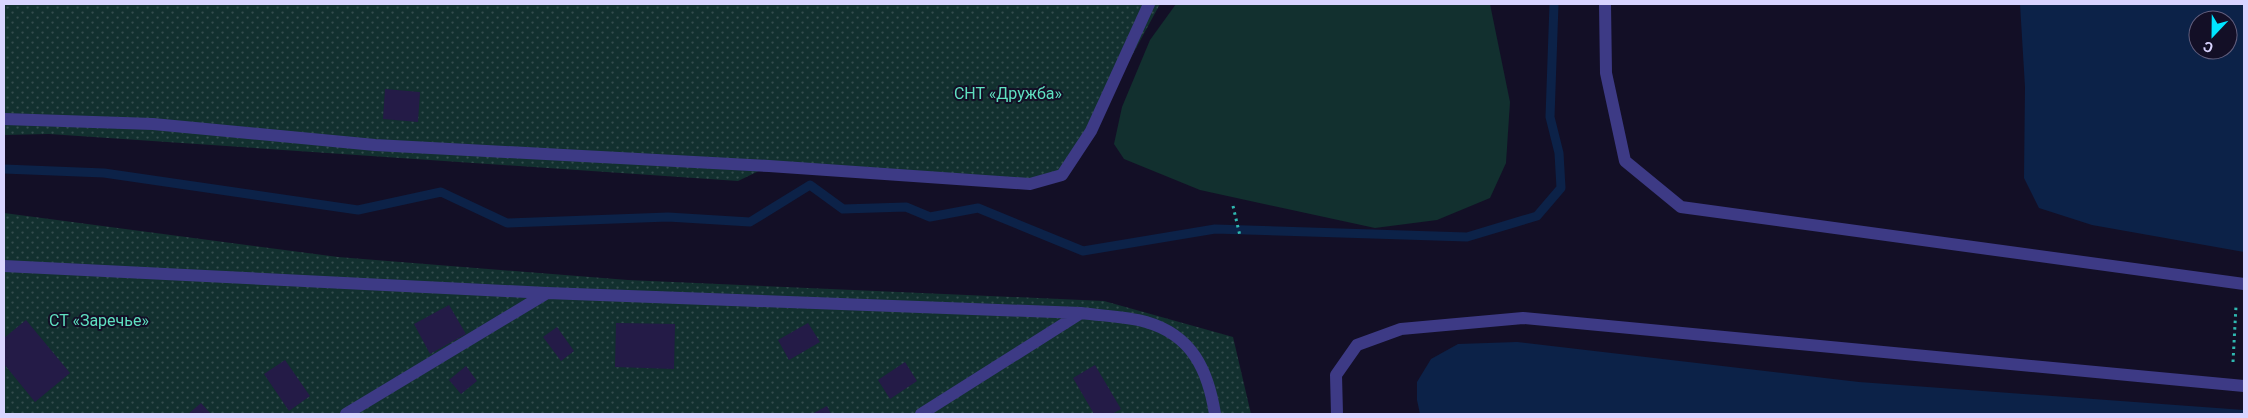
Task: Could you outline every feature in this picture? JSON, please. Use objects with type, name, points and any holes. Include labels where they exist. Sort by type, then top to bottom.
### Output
[{"type":"lane","points":[[4,119],[154,124],[375,145],[769,166],[1030,184],[1062,174],[1091,131],[1148,4]]},
{"type":"lane","points":[[1606,4],[1606,72],[1625,161],[1681,207],[2241,283]]},
{"type":"lane","points":[[4,266],[547,293],[1080,313],[1146,322],[1174,334],[1194,354],[1210,385],[1215,414]]},
{"type":"lane","points":[[346,414],[547,293]]},
{"type":"lane","points":[[921,414],[1080,313]]},
{"type":"lane","points":[[1337,414],[1336,375],[1357,345],[1401,329],[1523,318],[2244,386]]},
{"type":"path","points":[[1233,206],[1240,236]]},
{"type":"path","points":[[2231,385],[2241,283]]},
{"type":"green space","name":"СНТ «Дружба»","points":[[4,4],[1160,4],[1091,131],[1062,175],[1030,184],[769,166],[738,181],[49,134],[4,135]]},
{"type":"green space","points":[[1176,4],[1490,4],[1510,102],[1506,163],[1490,198],[1437,220],[1375,228],[1200,190],[1124,159],[1114,144],[1122,107],[1150,40]]},
{"type":"green space","name":"СТ «Заречье»","points":[[4,213],[338,257],[628,280],[1104,301],[1233,337],[1251,414],[4,414]]},
{"type":"water","points":[[2020,4],[2244,4],[2244,252],[2092,225],[2039,208],[2024,178],[2025,87]]},
{"type":"water","points":[[1517,342],[1859,382],[2244,410],[2244,414],[1420,414],[1417,400],[1417,382],[1431,359],[1458,344]]},
{"type":"building","points":[[385,89],[420,92],[418,122],[383,119]]},
{"type":"building","points":[[449,305],[466,334],[430,354],[414,324]]},
{"type":"building","points":[[26,320],[70,373],[35,402],[4,364],[4,338]]},
{"type":"building","points":[[616,323],[675,324],[674,369],[615,367]]},
{"type":"building","points":[[808,323],[820,342],[789,360],[778,340]]},
{"type":"building","points":[[557,327],[574,351],[561,361],[543,337]]},
{"type":"building","points":[[285,360],[310,396],[289,411],[264,374]]},
{"type":"building","points":[[905,362],[917,381],[890,399],[878,380]]},
{"type":"building","points":[[1095,365],[1121,409],[1112,414],[1094,414],[1073,378]]},
{"type":"building","points":[[466,366],[477,381],[461,394],[449,380]]},
{"type":"building","points":[[201,403],[211,414],[188,414]]},
{"type":"building","points":[[827,406],[831,414],[812,414]]},
{"type":"waterway","points":[[4,169],[104,173],[358,210],[441,192],[507,223],[668,217],[750,222],[810,185],[843,209],[906,207],[930,217],[978,208],[1083,251],[1215,229],[1467,237],[1537,216],[1561,188],[1559,153],[1550,117],[1554,4]]}]
